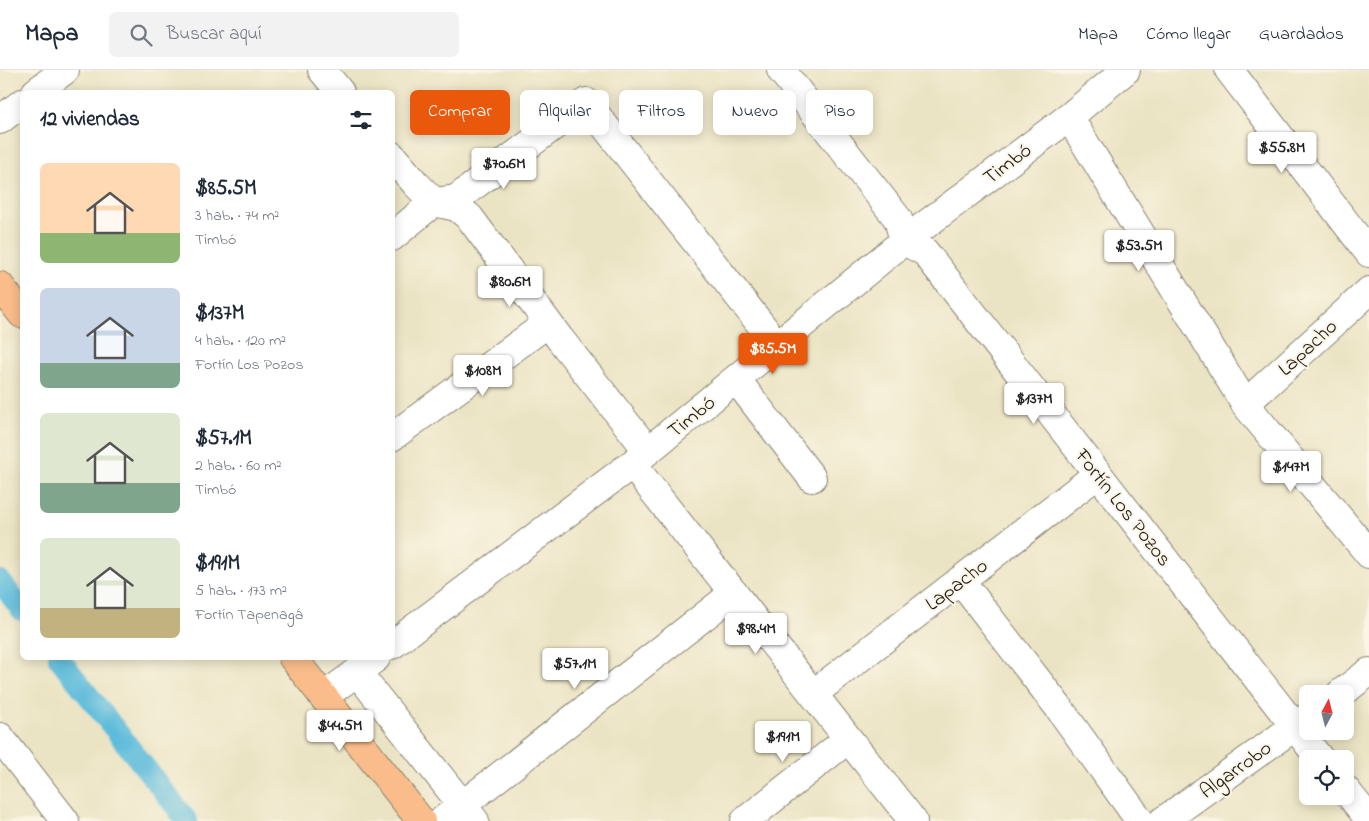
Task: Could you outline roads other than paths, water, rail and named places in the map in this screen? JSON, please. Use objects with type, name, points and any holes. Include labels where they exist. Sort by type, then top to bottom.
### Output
[{"type":"main road","points":[[0,286],[20,311]]},
{"type":"main road","points":[[295,660],[421,821]]},
{"type":"street","points":[[39,90],[65,70]]},
{"type":"street","points":[[322,70],[338,90]]},
{"type":"street","points":[[781,70],[898,219],[904,242]]},
{"type":"street","name":"Timbó","points":[[395,643],[640,457],[904,242],[1069,117],[1126,70]]},
{"type":"street","points":[[1229,70],[1369,253]]},
{"type":"street","points":[[395,234],[434,202],[456,198],[586,102],[777,344]]},
{"type":"street","points":[[0,120],[20,105]]},
{"type":"street","points":[[1069,117],[1245,404],[1369,554]]},
{"type":"street","points":[[395,160],[434,202],[457,207],[470,218],[548,323],[734,593],[913,821]]},
{"type":"street","name":"Fortín Los Pozos","points":[[904,242],[925,252],[1098,474],[1299,720]]},
{"type":"street","name":"Lapacho","points":[[1245,404],[1369,291]]},
{"type":"street","points":[[395,434],[548,323]]},
{"type":"street","points":[[736,379],[812,478]]},
{"type":"street","name":"Lapacho","points":[[813,694],[1098,474]]},
{"type":"street","points":[[960,580],[1060,708],[1140,821]]},
{"type":"street","points":[[324,697],[367,665],[460,816],[734,593]]},
{"type":"street","points":[[1352,685],[1369,672]]},
{"type":"street","name":"Algarrobo","points":[[1163,821],[1299,723]]},
{"type":"street","points":[[0,737],[65,821]]},
{"type":"street","points":[[745,821],[848,739]]},
{"type":"street","points":[[1354,800],[1369,819]]},
{"type":"waterway","points":[[0,581],[20,607]]},
{"type":"waterway","points":[[61,660],[187,821]]}]
